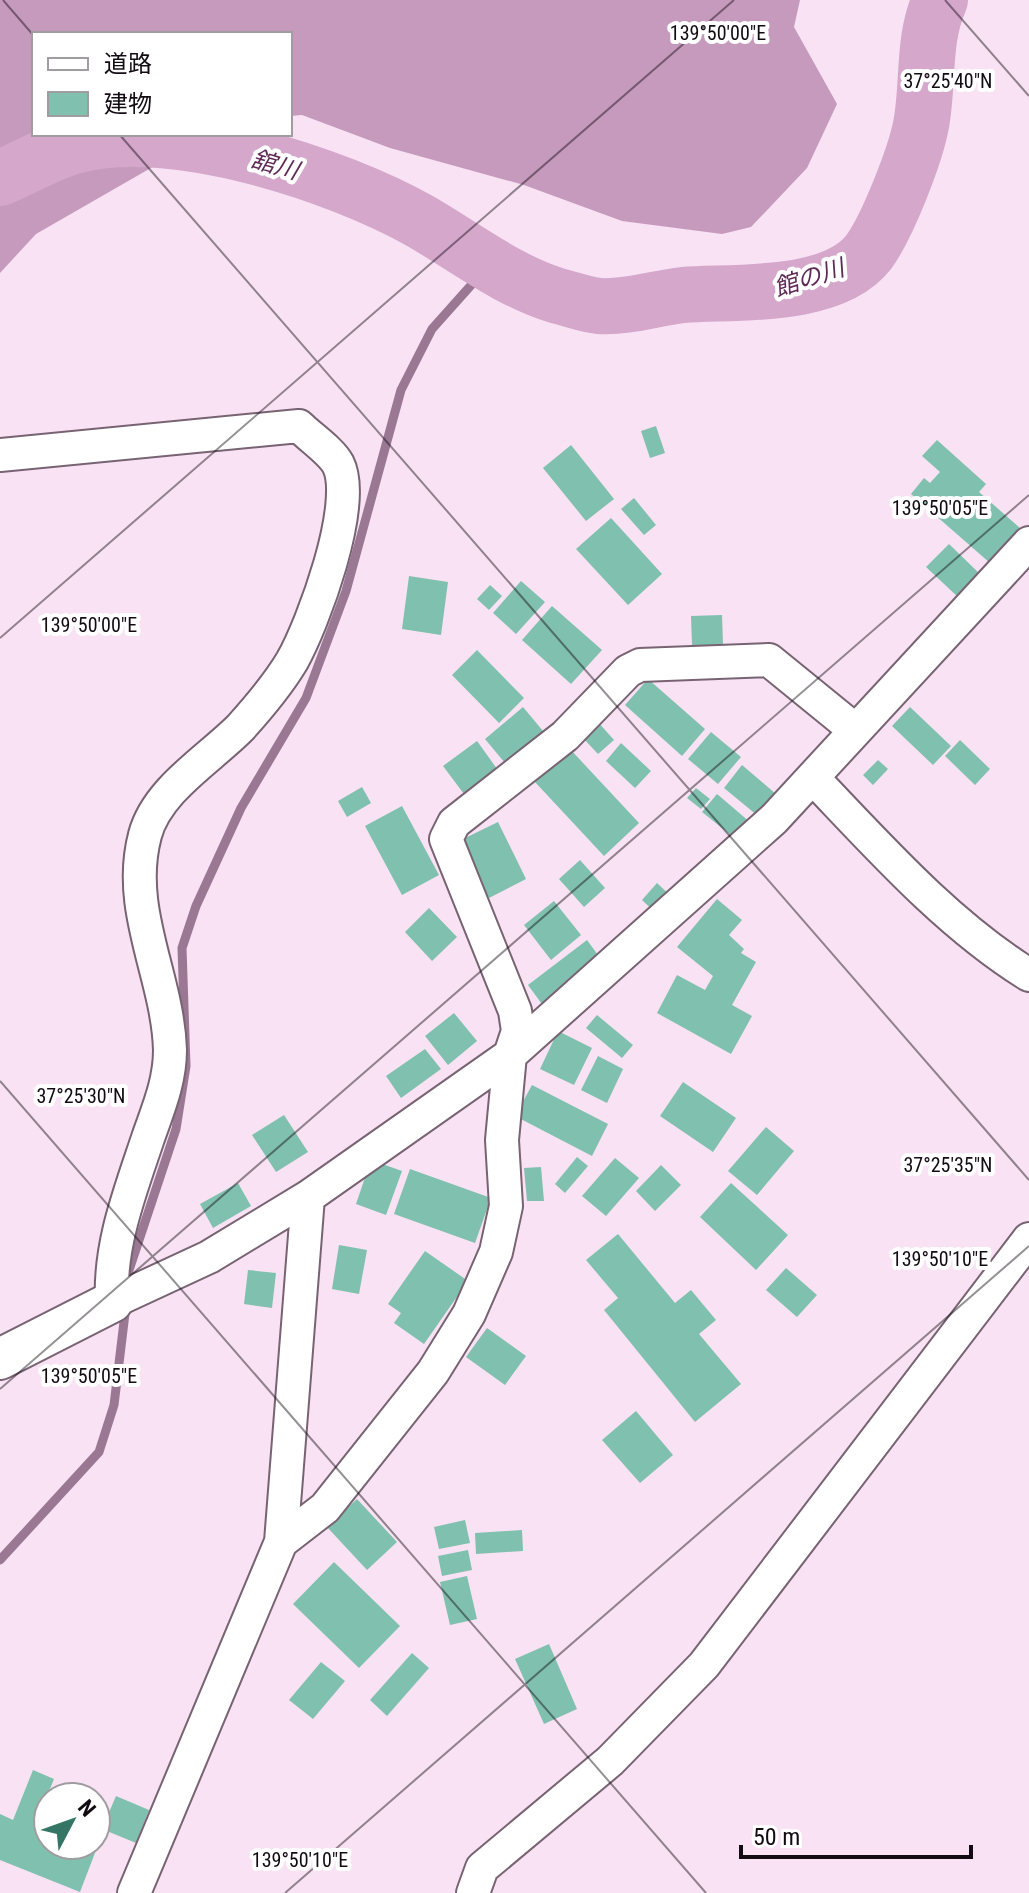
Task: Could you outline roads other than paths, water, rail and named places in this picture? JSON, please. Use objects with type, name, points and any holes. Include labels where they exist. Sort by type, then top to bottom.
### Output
[{"type":"street","points":[[0,455],[299,426],[338,464],[343,511],[315,610],[293,658],[270,695],[159,803],[145,835],[141,912],[166,1019],[170,1051],[160,1109],[129,1195],[110,1267],[112,1302]]},
{"type":"street","points":[[0,1359],[209,1257],[308,1197],[510,1055],[774,819],[1029,543]]},
{"type":"street","points":[[281,1542],[325,1508],[433,1372],[469,1314],[496,1252],[506,1206],[502,1140],[510,1055],[518,1031],[515,1011],[446,839],[454,823],[565,736],[628,671],[640,665],[769,660],[855,730]]},
{"type":"street","points":[[813,778],[937,902],[1007,961],[1029,975]]},
{"type":"street","points":[[134,1893],[281,1542],[308,1197]]},
{"type":"street","points":[[473,1893],[482,1868],[610,1761],[704,1665],[1029,1239]]},
{"type":"waterway","name":"館の川","points":[[0,178],[48,155],[78,145],[117,139],[206,146],[254,156],[345,186],[420,221],[522,282],[589,304],[620,306],[683,295],[781,290],[831,278],[852,268],[875,242],[892,210],[913,155],[921,125],[928,46],[940,0]]},
{"type":"waterway","points":[[129,1270],[176,1129],[186,1066],[182,948],[196,906],[241,808],[306,698],[346,591],[401,390],[432,329],[490,264]]},
{"type":"waterway","points":[[0,1560],[99,1452],[114,1405],[126,1305]]},
{"type":"water label","name":"舘川","points":[[275,165]]}]
